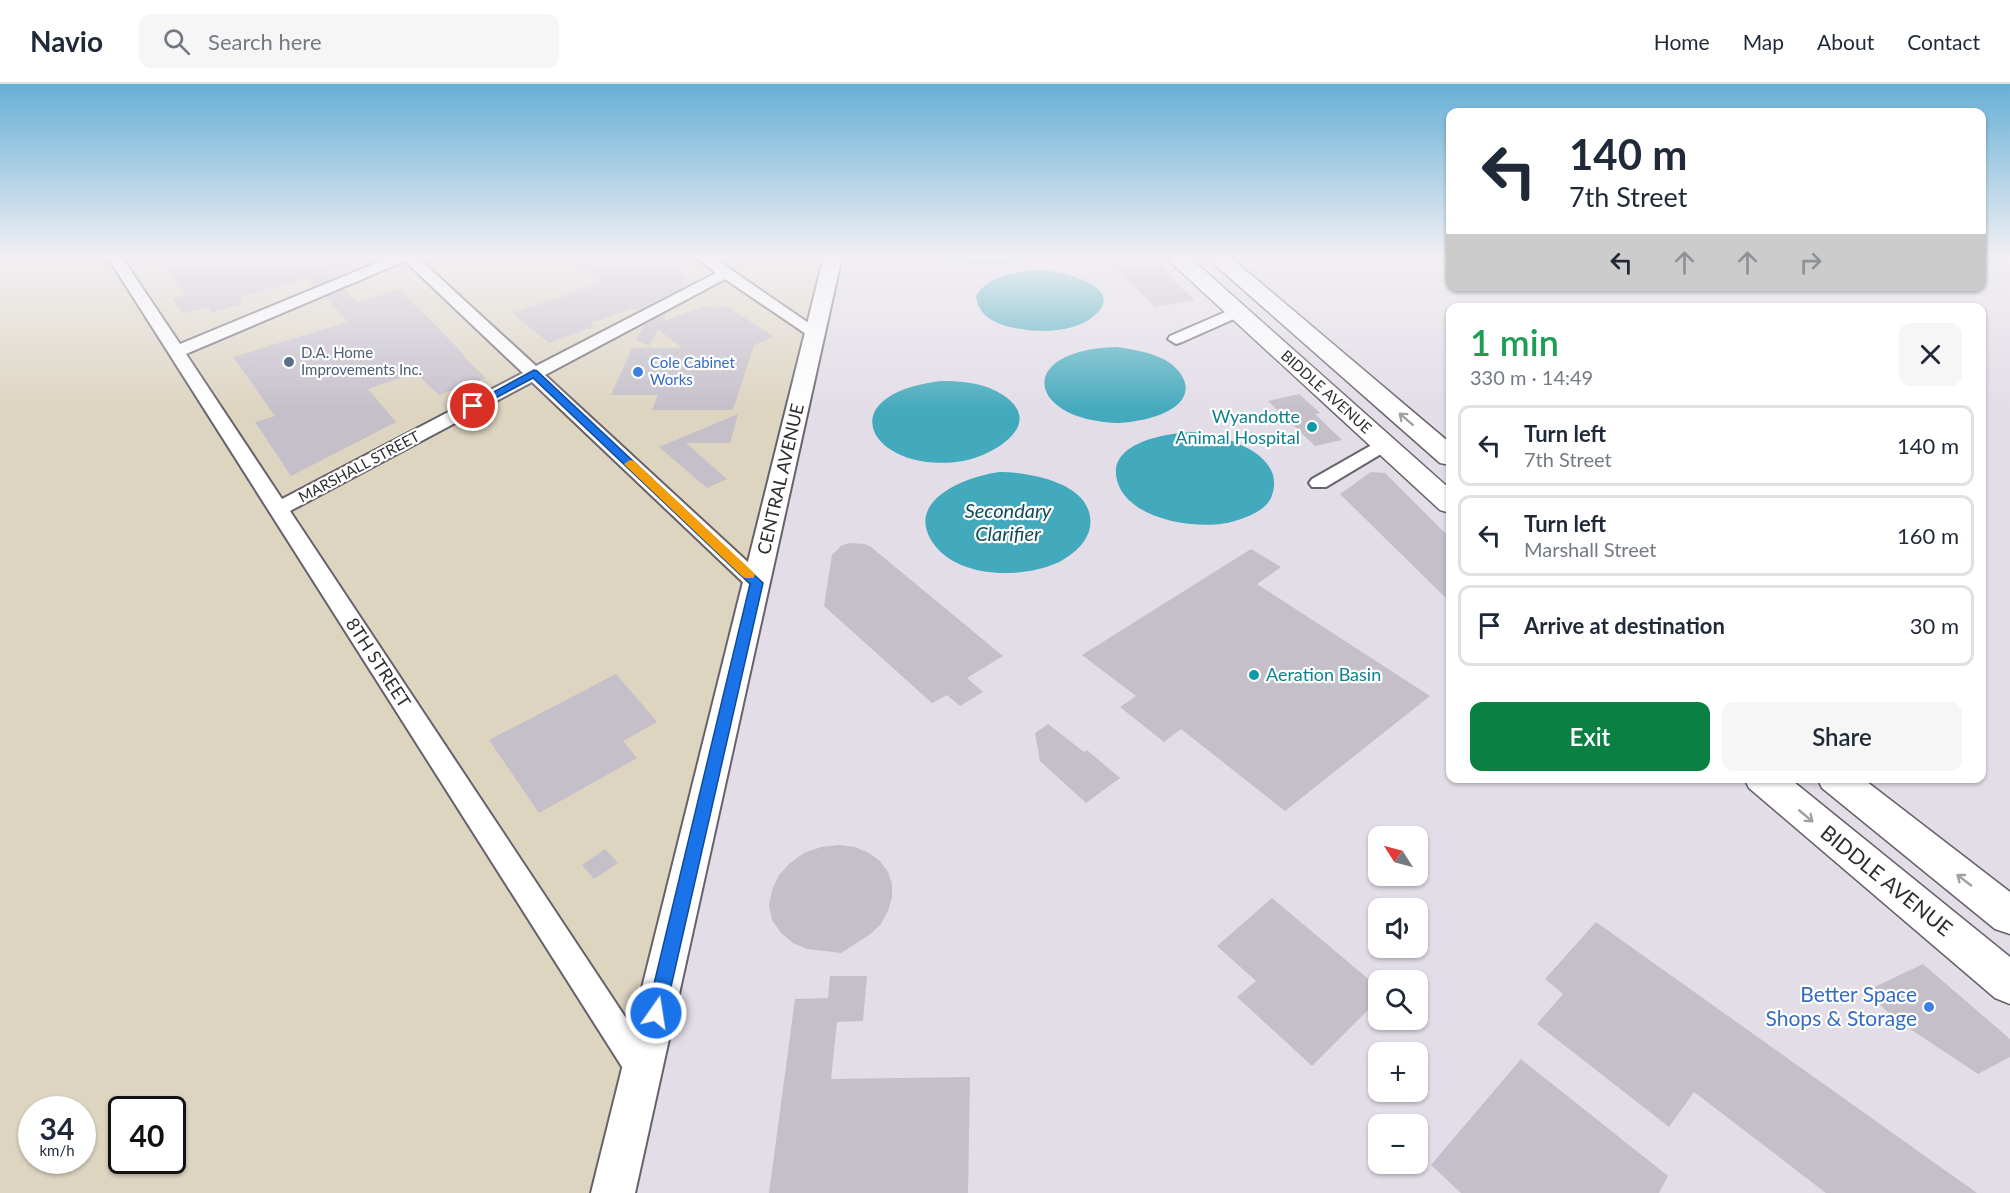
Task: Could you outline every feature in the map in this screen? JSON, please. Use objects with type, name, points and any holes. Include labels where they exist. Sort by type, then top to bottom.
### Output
[{"type":"main road","name":"BIDDLE AVENUE","points":[[1232,308],[1446,500]]},
{"type":"main road","name":"BIDDLE AVENUE","points":[[1276,308],[1446,454]]},
{"type":"main road","points":[[1416,473],[1446,469]]},
{"type":"main road","name":"BIDDLE AVENUE","points":[[1768,783],[2010,984]]},
{"type":"main road","points":[[1841,783],[2010,916]]},
{"type":"street","name":"8TH STREET","points":[[148,308],[642,1070]]},
{"type":"street","points":[[176,351],[281,308]]},
{"type":"street","points":[[463,308],[757,583]]},
{"type":"street","name":"MARSHALL STREET","points":[[279,509],[659,308]]},
{"type":"street","points":[[778,308],[815,333]]},
{"type":"street","name":"CENTRAL AVENUE","points":[[613,1193],[821,308]]},
{"type":"street","points":[[1176,339],[1237,312]]},
{"type":"street","points":[[1319,483],[1384,444]]},
{"type":"shaded area","points":[[0,308],[821,308],[613,1193],[0,1193]]},
{"type":"water","points":[[979,308],[1101,308],[1086,322],[1052,331],[1028,330],[1000,324]]},
{"type":"water","points":[[1116,347],[1154,355],[1172,365],[1184,380],[1185,391],[1182,400],[1163,414],[1138,421],[1117,423],[1087,419],[1065,410],[1050,398],[1044,385],[1048,372],[1060,360],[1083,351]]},
{"type":"water","name":"Secondary Clarifier","points":[[941,381],[974,384],[1003,395],[1015,406],[1020,417],[1018,427],[1000,446],[988,453],[963,461],[931,462],[905,457],[885,446],[874,432],[873,416],[883,402],[905,389]]},
{"type":"water","points":[[1194,432],[1237,443],[1263,459],[1271,470],[1274,483],[1271,498],[1265,506],[1238,520],[1208,525],[1190,524],[1155,516],[1139,508],[1127,498],[1119,486],[1116,471],[1119,460],[1127,450],[1153,438]]},
{"type":"water","name":"Secondary Clarifier","points":[[999,472],[1027,474],[1058,483],[1072,490],[1083,500],[1089,512],[1090,527],[1086,539],[1078,549],[1057,563],[1025,572],[1007,573],[972,569],[942,553],[931,540],[926,525],[927,512],[934,501],[958,484]]},
{"type":"building","points":[[179,308],[205,308],[183,314]]},
{"type":"building","points":[[209,308],[228,308],[212,313]]},
{"type":"building","points":[[335,308],[418,308],[486,378],[439,395],[415,373],[368,389],[396,422],[291,476],[255,422],[275,416],[233,357],[348,322]]},
{"type":"building","points":[[528,308],[643,308],[636,311],[632,308],[591,323],[595,326],[549,343],[512,313]]},
{"type":"building","points":[[701,308],[729,308],[774,337],[754,345],[733,410],[652,410],[658,395],[611,395],[632,348],[682,348],[658,329],[649,346],[636,340],[643,326],[667,312],[663,321]]},
{"type":"building","name":"Wyandotte Animal Hospital","points":[[1299,394],[1320,413],[1315,414],[1342,440],[1315,446],[1268,401]]},
{"type":"building","points":[[738,414],[730,443],[686,443],[727,479],[707,488],[659,447]]},
{"type":"building","points":[[1371,472],[1385,473],[1446,534],[1446,598],[1340,494]]},
{"type":"building","points":[[849,543],[865,544],[871,547],[1003,656],[967,678],[983,692],[960,706],[947,695],[932,703],[824,606],[832,555],[841,546]]},
{"type":"building","name":"Aeration Basin","points":[[1251,549],[1281,567],[1257,584],[1430,696],[1285,811],[1181,729],[1164,742],[1120,707],[1136,696],[1082,655]]},
{"type":"building","points":[[616,674],[657,722],[623,741],[637,758],[539,813],[489,740]]},
{"type":"building","points":[[1048,724],[1084,752],[1087,750],[1120,778],[1086,803],[1040,761],[1035,733]]},
{"type":"building","points":[[838,845],[855,847],[880,861],[888,872],[892,884],[892,898],[881,924],[869,935],[841,953],[807,949],[793,943],[781,933],[772,920],[769,905],[772,890],[779,875],[804,853],[821,847]]},
{"type":"building","points":[[605,849],[618,863],[594,879],[582,865]]},
{"type":"building","points":[[1272,898],[1368,979],[1368,1010],[1312,1066],[1237,997],[1256,981],[1217,946]]},
{"type":"building","points":[[1596,922],[1977,1193],[1826,1193],[1694,1092],[1669,1127],[1537,1024],[1563,994],[1545,979]]},
{"type":"building","name":"Better Space Shops & Storage","points":[[1923,964],[2010,1039],[2010,1057],[1978,1074],[1895,1019],[1866,991]]},
{"type":"building","points":[[830,976],[867,976],[863,1021],[837,1022],[831,1079],[970,1077],[968,1193],[769,1193],[795,999],[828,998]]},
{"type":"building","points":[[1521,1059],[1668,1176],[1659,1193],[1461,1193],[1431,1165]]},
{"type":"slow traffic","points":[[630,464],[748,575]]},
{"type":"place","name":"D.A. Home Improvements Inc.","points":[[289,362]]},
{"type":"place","name":"Cole Cabinet Works","points":[[638,372]]},
{"type":"place","name":"Wyandotte Animal Hospital","points":[[1312,427]]},
{"type":"place","name":"Aeration Basin","points":[[1254,675]]},
{"type":"place","name":"Better Space Shops & Storage","points":[[1929,1007]]},
{"type":"route","points":[[473,406],[534,373],[757,583],[656,1013]]}]
